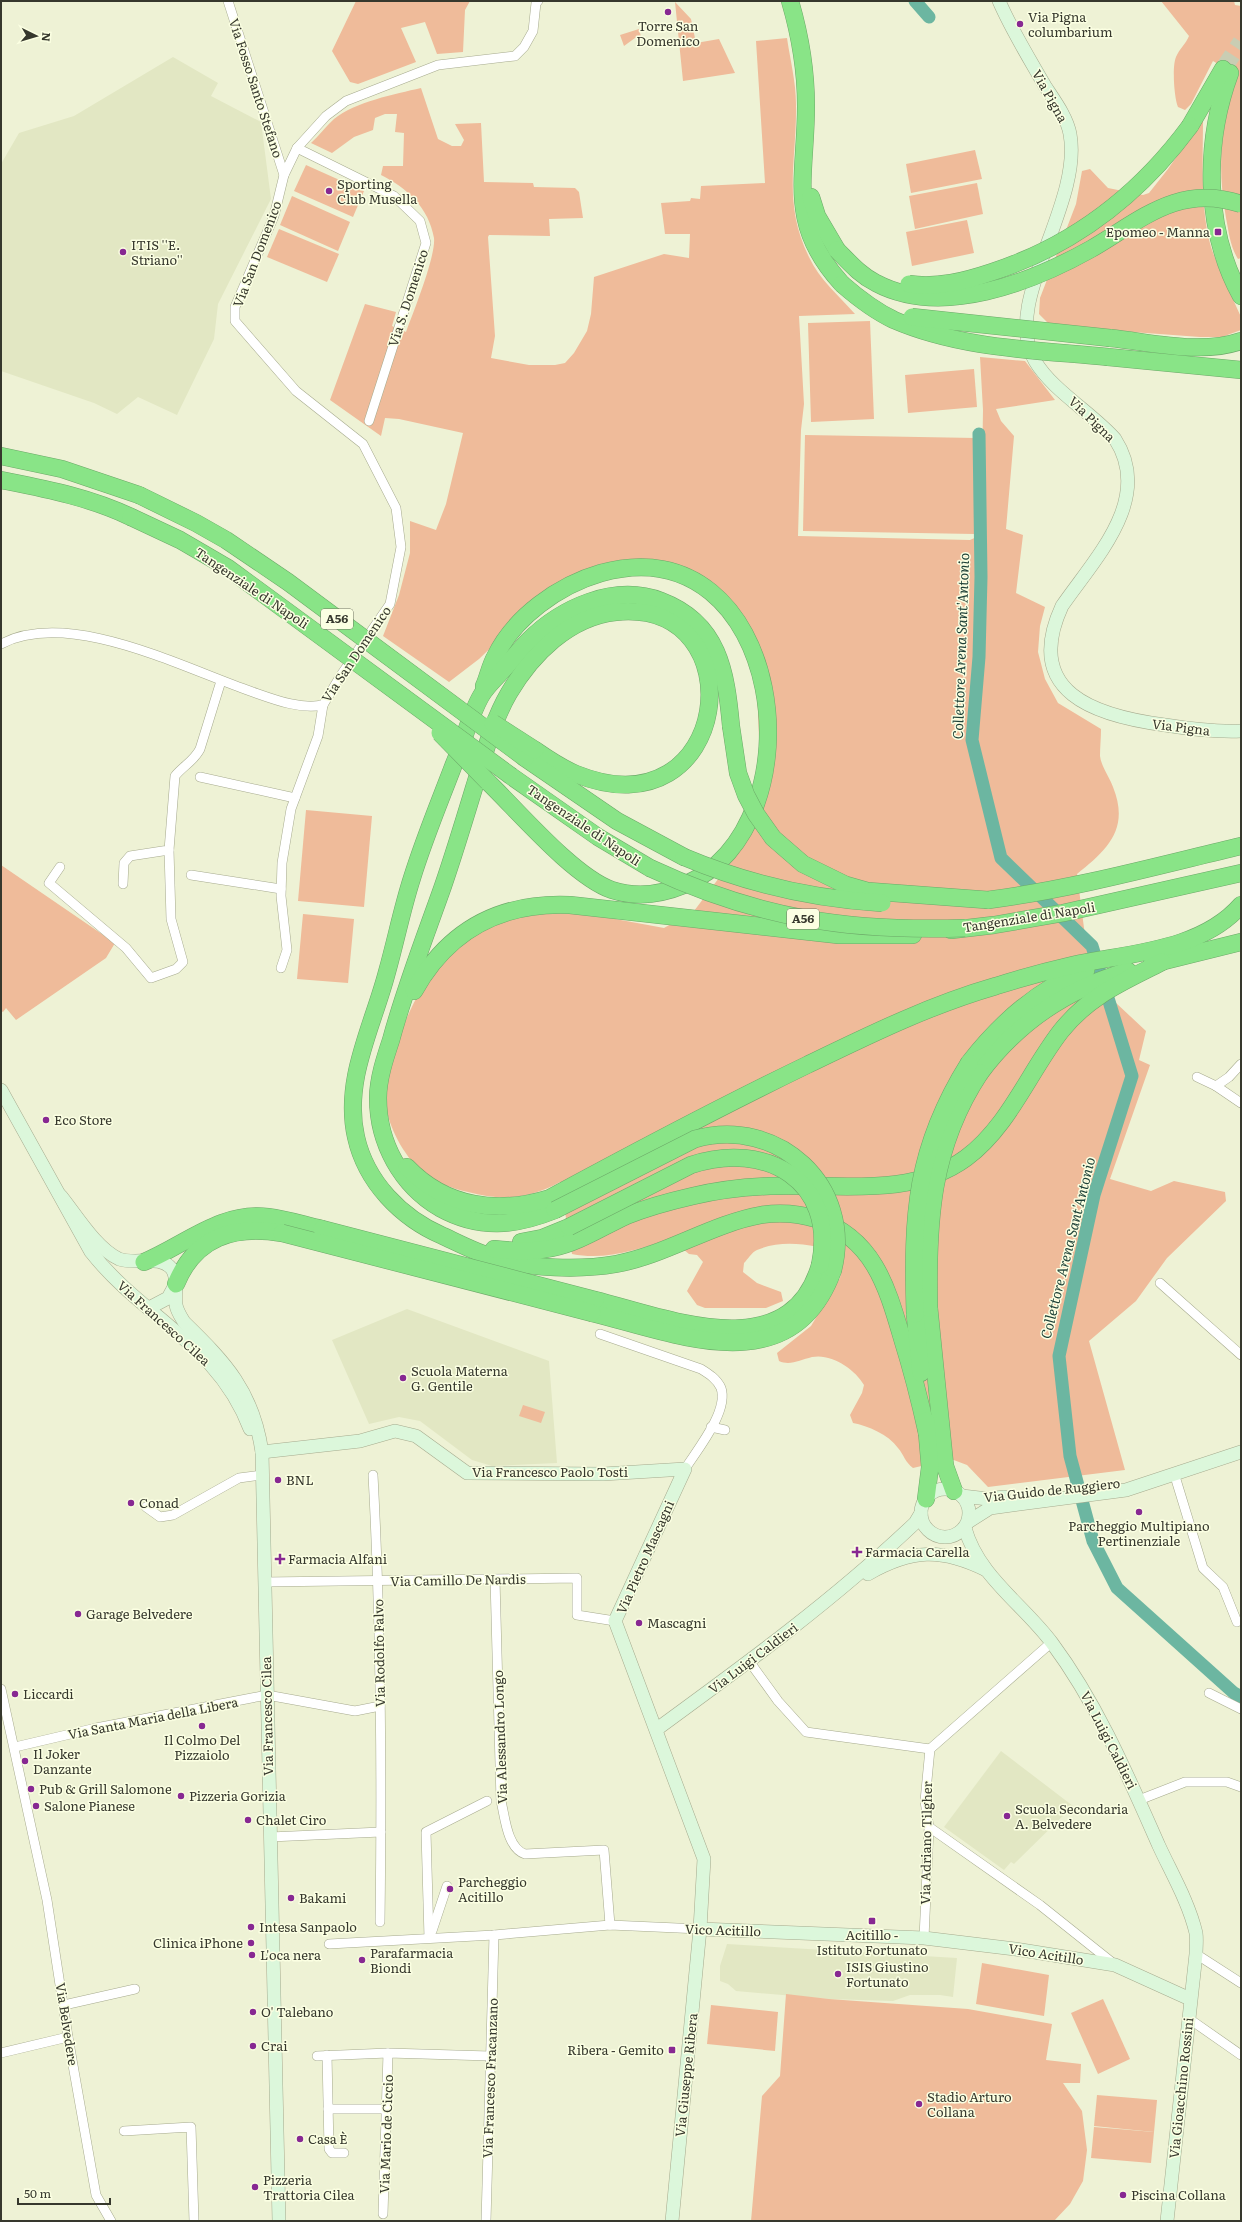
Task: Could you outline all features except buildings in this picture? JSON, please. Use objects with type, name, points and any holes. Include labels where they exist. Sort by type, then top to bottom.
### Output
[{"type":"highway","points":[[790,1],[803,62],[806,105],[801,179],[803,209],[818,252],[842,284],[867,304],[895,320],[943,335],[996,346],[1241,370]]},
{"type":"highway","points":[[837,250],[874,275],[890,281],[918,286],[958,282],[1004,268],[1058,245],[1110,210],[1152,173],[1190,126],[1227,71],[1215,127],[1212,182],[1215,213],[1222,248],[1241,296]]},
{"type":"highway","points":[[805,135],[808,177],[812,201],[824,230],[837,250],[862,274],[889,289],[916,296],[945,298],[997,288],[1045,272],[1098,245],[1138,218],[1168,204],[1184,200],[1207,198],[1241,204]]},
{"type":"highway","points":[[842,284],[888,310],[914,317],[1194,347],[1222,346],[1241,341]]},
{"type":"highway","name":"Tangenziale di Napoli","points":[[1,456],[62,469],[139,495],[196,523],[226,540],[288,582],[422,681],[515,735],[530,754],[611,817],[684,857],[747,880],[798,893],[856,901],[896,904],[943,904],[1018,896],[1100,879],[1241,846]]},
{"type":"highway","name":"Tangenziale di Napoli","points":[[1,480],[58,491],[104,504],[180,540],[228,568],[512,776],[598,837],[650,868],[711,895],[782,915],[864,927],[907,930],[965,928],[994,925],[1070,911],[1241,873]]},
{"type":"highway","points":[[400,693],[488,782],[588,877],[618,891],[635,895],[655,895],[702,876],[722,859],[738,838],[752,812],[759,790],[767,747],[767,715],[763,682],[757,660],[743,628],[735,616],[723,603],[698,584],[670,572],[655,569],[629,568],[602,573],[576,582],[547,599],[529,613],[504,643],[495,656],[481,694],[412,879],[385,978],[359,1061],[352,1095],[353,1118],[357,1144],[376,1182],[405,1215],[423,1228],[498,1260],[547,1267],[613,1265],[659,1252],[748,1218],[773,1214],[811,1217],[833,1225],[845,1233],[865,1251],[875,1265],[890,1295],[913,1374],[927,1432]]},
{"type":"highway","points":[[481,694],[528,641],[561,615],[598,599],[624,596],[642,597],[661,601],[683,613],[695,622],[713,644],[724,672],[738,773],[746,795],[756,814],[773,838],[803,864],[846,885],[867,891],[988,900]]},
{"type":"highway","points":[[530,754],[564,769],[602,782],[617,785],[642,783],[669,773],[683,762],[696,746],[705,729],[709,716],[711,702],[709,675],[698,651],[683,632],[661,618],[636,612],[623,612],[596,616],[570,628],[556,637],[531,661],[509,694],[487,744],[458,841],[394,1026],[380,1080],[378,1096],[381,1127],[386,1146],[394,1162],[412,1188],[435,1205],[458,1216],[482,1222],[507,1225],[533,1219],[553,1204],[710,1111],[887,1026],[922,1011],[994,986],[1074,965],[1126,955],[1203,935],[1225,921],[1241,905]]},
{"type":"highway","points":[[394,1026],[420,980],[447,945],[478,924],[523,908],[553,904],[839,935],[898,936],[965,928]]},
{"type":"highway","points":[[958,1493],[945,1466],[931,1329],[928,1267],[931,1210],[934,1186],[948,1134],[967,1092],[980,1073],[1007,1040],[1034,1016],[1087,985],[1162,962],[1241,942]]},
{"type":"highway","points":[[924,1506],[930,1467],[915,1314],[915,1219],[923,1170],[941,1113],[970,1063],[991,1037],[1016,1013],[1063,981],[1126,955]]},
{"type":"highway","points":[[452,1240],[522,1242],[572,1234],[696,1195],[771,1186],[881,1186],[919,1179],[952,1168],[968,1157],[991,1134],[1011,1108],[1060,1032],[1086,1005],[1099,995],[1162,962]]},
{"type":"highway","points":[[144,1262],[223,1222],[248,1217],[268,1217],[329,1231],[594,1306],[712,1342],[736,1343],[757,1341],[784,1332],[801,1321],[823,1295],[827,1268],[837,1249],[836,1227],[832,1209],[821,1186],[808,1168],[782,1148],[748,1136],[720,1134],[695,1139],[553,1204]]},
{"type":"highway","points":[[572,1234],[692,1165],[713,1158],[750,1157],[770,1163],[787,1171],[808,1193],[817,1212],[822,1231],[822,1252],[827,1268]]},
{"type":"highway","points":[[176,1284],[182,1268],[204,1245],[226,1235],[251,1230],[267,1231],[306,1239],[594,1306]]},
{"type":"main road","name":"Via Pigna","points":[[999,1],[1011,28],[1061,112],[1070,133],[1071,164],[1063,205],[1030,298],[1027,324],[1031,353],[1042,371],[1115,439],[1122,449],[1128,471],[1126,498],[1118,523],[1062,606],[1056,618],[1051,647],[1056,672],[1061,683],[1078,700],[1099,711],[1115,716],[1182,728],[1241,731]]},
{"type":"main road","name":"Via Francesco Cilea","points":[[1,1090],[91,1252],[128,1292],[150,1308],[201,1353],[221,1375],[235,1395],[254,1441],[262,1452]]},
{"type":"main road","name":"Via Francesco Cilea","points":[[61,1196],[105,1250],[130,1262],[161,1262],[167,1265],[175,1275],[176,1306],[184,1322],[222,1361],[241,1386],[252,1409],[262,1452],[270,1837],[281,2221]]},
{"type":"main road","points":[[150,1308],[168,1298],[176,1284]]},
{"type":"main road","name":"Via Francesco Paolo Tosti","points":[[262,1452],[360,1441],[395,1431],[416,1436],[467,1473],[603,1474],[684,1469]]},
{"type":"main road","name":"Via Guido de Ruggiero","points":[[966,1525],[990,1508],[1126,1490],[1241,1452]]},
{"type":"main road","name":"Via Pietro Mascagni","points":[[684,1469],[616,1621],[704,1860],[700,1929]]},
{"type":"main road","name":"Via Guido de Ruggiero","points":[[958,1493],[988,1499],[1125,1481],[1142,1484]]},
{"type":"main road","points":[[939,1490],[958,1493],[969,1508],[966,1525],[952,1537],[938,1536],[926,1528],[924,1506],[939,1490]]},
{"type":"main road","name":"Via Luigi Caldieri","points":[[657,1729],[750,1661],[848,1585],[909,1530],[924,1506]]},
{"type":"main road","name":"Via Luigi Caldieri","points":[[966,1525],[972,1548],[987,1571],[1052,1642],[1090,1699],[1139,1800],[1189,1912],[1196,1934],[1196,1954]]},
{"type":"main road","name":"Via Luigi Caldieri","points":[[848,1585],[884,1565],[916,1554],[956,1557],[987,1571]]},
{"type":"main road","name":"Vico Acitillo","points":[[700,1929],[924,1938],[1015,1949],[1115,1965],[1190,1999]]},
{"type":"main road","name":"Via Giuseppe Ribera","points":[[672,2221],[700,1929]]},
{"type":"main road","name":"Via Gioacchino Rossini","points":[[1167,2218],[1196,1954]]},
{"type":"street","name":"Via Fosso Santo Stefano","points":[[228,1],[284,175]]},
{"type":"street","name":"Via San Domenico","points":[[1,644],[9,640],[31,635],[56,632],[86,636],[137,650],[270,698],[310,708],[323,705],[341,675],[390,604],[401,547],[396,508],[363,444],[296,391],[235,321],[235,307],[239,293],[274,216],[284,175],[297,148],[326,116],[346,101],[438,65],[506,59],[515,56],[524,47],[533,30],[536,4],[538,1]]},
{"type":"street","name":"Via S. Domenico","points":[[297,148],[394,196],[420,221],[426,243],[369,421]]},
{"type":"street","points":[[60,867],[49,884],[126,948],[151,978],[176,969],[183,962],[171,920],[169,850],[175,776],[182,767],[195,758],[200,749],[221,681]]},
{"type":"street","points":[[281,968],[287,950],[281,889],[282,863],[291,809],[318,736],[323,705]]},
{"type":"street","points":[[200,777],[295,798]]},
{"type":"street","points":[[123,884],[124,863],[130,856],[169,850]]},
{"type":"street","points":[[191,875],[281,889]]},
{"type":"street","points":[[1216,1086],[1229,1077],[1241,1064]]},
{"type":"street","points":[[1197,1077],[1216,1086],[1241,1103]]},
{"type":"street","points":[[1160,1283],[1241,1355]]},
{"type":"street","name":"Via Pietro Mascagni","points":[[600,1334],[701,1369],[710,1374],[720,1388],[722,1398],[720,1411],[684,1469]]},
{"type":"street","points":[[711,1427],[725,1430]]},
{"type":"street","points":[[1174,1473],[1203,1568],[1223,1587],[1237,1622]]},
{"type":"street","points":[[146,1507],[160,1517],[173,1515],[239,1478],[262,1475]]},
{"type":"street","name":"Via Rodolfo Falvo","points":[[373,1475],[379,1581],[381,1832],[380,1922]]},
{"type":"street","name":"Via Camillo De Nardis","points":[[264,1582],[577,1578],[577,1614],[616,1621]]},
{"type":"street","name":"Via Alessandro Longo","points":[[495,1579],[501,1801],[508,1831],[516,1848],[525,1854],[604,1850],[610,1925]]},
{"type":"street","points":[[750,1661],[778,1701],[806,1732],[930,1749],[1052,1642]]},
{"type":"street","points":[[1,1689],[15,1747]]},
{"type":"street","points":[[1209,1693],[1241,1709]]},
{"type":"street","points":[[267,1695],[355,1711],[380,1706]]},
{"type":"street","name":"Via Santa Maria della Libera","points":[[15,1747],[96,1728],[267,1695]]},
{"type":"street","name":"Via Belvedere","points":[[15,1747],[40,1868],[96,2195],[111,2221]]},
{"type":"street","name":"Via Adriano Tilgher","points":[[924,1938],[930,1828],[925,1801],[930,1749]]},
{"type":"street","points":[[1139,1800],[1185,1782],[1227,1782],[1241,1787]]},
{"type":"street","points":[[429,1938],[426,1832],[435,1826],[487,1801]]},
{"type":"street","name":"Vico Acitillo","points":[[930,1828],[1040,1905],[1115,1965]]},
{"type":"street","points":[[270,1837],[381,1832]]},
{"type":"street","points":[[429,1938],[447,1886]]},
{"type":"street","name":"Vico Acitillo","points":[[329,1944],[494,1935],[610,1925],[700,1929]]},
{"type":"street","name":"Via Francesco Fracanzano","points":[[486,2221],[494,1935]]},
{"type":"street","points":[[1196,1954],[1241,1983]]},
{"type":"street","points":[[64,2005],[135,1989]]},
{"type":"street","points":[[1188,2018],[1241,2055]]},
{"type":"street","points":[[1,2053],[68,2037]]},
{"type":"street","points":[[317,2056],[388,2053],[490,2056]]},
{"type":"street","name":"Via Mario de Ciccio","points":[[383,2214],[388,2053]]},
{"type":"street","points":[[327,2055],[329,2149],[332,2153],[344,2153]]},
{"type":"street","points":[[328,2109],[386,2109]]},
{"type":"street","points":[[124,2131],[190,2127],[194,2221]]},
{"type":"shaded area","points":[[356,1],[470,1],[465,10],[463,52],[437,54],[425,22],[401,28],[416,62],[358,84],[350,82],[332,51]]},
{"type":"shaded area","points":[[1161,1],[1234,1],[1235,5],[1241,6],[1241,258],[1238,259],[1231,244],[1226,218],[1223,199],[1221,163],[1227,112],[1238,76],[1213,61],[1191,104],[1185,110],[1178,107],[1175,97],[1174,67],[1177,54],[1189,36]]},
{"type":"shaded area","points":[[675,2],[691,19],[696,43],[719,39],[735,73],[683,81]]},
{"type":"shaded area","points":[[639,29],[641,37],[635,38],[624,46],[620,35]]},
{"type":"shaded area","points":[[787,38],[796,96],[793,199],[796,218],[801,237],[813,265],[830,287],[855,314],[799,316],[804,404],[801,430],[798,536],[970,540],[981,535],[983,410],[980,357],[1025,361],[1055,400],[996,409],[1001,421],[1014,436],[1006,529],[1023,535],[1016,593],[1045,607],[1040,626],[1038,652],[1045,679],[1058,703],[1101,729],[1100,756],[1104,768],[1112,783],[1118,802],[1119,815],[1117,827],[1113,837],[1098,856],[1077,874],[1087,951],[1115,1002],[1146,1031],[1139,1060],[1150,1065],[1110,1179],[1151,1191],[1174,1181],[1225,1192],[1226,1201],[1167,1258],[1136,1301],[1089,1341],[1125,1470],[988,1487],[967,1465],[951,1459],[913,1468],[894,1443],[889,1439],[865,1426],[853,1423],[850,1415],[862,1393],[864,1385],[849,1368],[827,1357],[819,1356],[791,1363],[779,1361],[777,1353],[811,1326],[840,1278],[844,1253],[800,1244],[778,1244],[757,1250],[744,1263],[743,1272],[757,1283],[781,1292],[783,1301],[766,1308],[705,1308],[697,1305],[687,1291],[703,1262],[697,1255],[689,1254],[671,1239],[634,1250],[610,1255],[585,1256],[572,1254],[560,1182],[537,1192],[515,1197],[492,1197],[480,1195],[440,1183],[425,1174],[412,1161],[400,1144],[388,1117],[385,1093],[392,1057],[415,1000],[439,963],[456,947],[475,933],[507,919],[546,913],[586,915],[664,928],[694,911],[737,854],[762,808],[755,642],[739,613],[711,587],[680,569],[637,560],[600,564],[560,581],[479,659],[449,682],[383,636],[399,595],[410,553],[410,521],[436,530],[446,504],[463,433],[399,419],[385,418],[381,436],[330,400],[365,304],[396,312],[392,326],[406,332],[428,271],[434,246],[434,238],[427,217],[422,208],[400,186],[381,175],[383,166],[403,166],[404,133],[395,132],[397,114],[385,114],[375,118],[373,130],[354,137],[332,153],[311,143],[334,119],[353,108],[376,99],[421,88],[438,139],[452,146],[461,146],[464,140],[455,124],[481,123],[484,182],[533,183],[534,187],[575,188],[579,192],[583,218],[549,219],[550,236],[489,235],[488,237],[495,336],[491,358],[529,365],[555,365],[565,363],[574,353],[587,331],[591,314],[594,277],[664,254],[689,258],[690,234],[665,234],[661,203],[690,201],[691,198],[700,199],[701,186],[765,183],[756,41]]},
{"type":"shaded area","name":"ITIS ''E. Striano''","points":[[173,57],[218,83],[211,96],[261,122],[271,199],[218,304],[214,339],[177,415],[138,397],[117,414],[94,403],[1,371],[1,164],[19,133],[74,116]]},
{"type":"shaded area","points":[[1203,119],[1203,184],[1207,232],[1218,265],[1241,317],[1241,330],[1222,337],[1200,337],[1051,326],[1039,314],[1040,298],[1076,204],[1082,171],[1090,169],[1108,188],[1143,195],[1149,193],[1168,169]]},
{"type":"shaded area","points":[[975,150],[982,179],[911,193],[906,164]]},
{"type":"shaded area","name":"Sporting Club Musella","points":[[306,165],[364,191],[353,217],[294,191]]},
{"type":"shaded area","points":[[977,183],[983,214],[915,229],[909,196]]},
{"type":"shaded area","points":[[292,196],[350,222],[338,251],[280,225]]},
{"type":"shaded area","points":[[967,220],[974,253],[912,266],[906,232]]},
{"type":"shaded area","points":[[279,229],[339,254],[327,282],[267,257]]},
{"type":"shaded area","points":[[870,321],[874,419],[811,422],[808,323]]},
{"type":"shaded area","points":[[974,369],[977,407],[908,413],[905,375]]},
{"type":"shaded area","points":[[805,435],[976,438],[974,534],[803,531]]},
{"type":"shaded area","points":[[306,810],[372,816],[364,907],[298,901]]},
{"type":"shaded area","points":[[1,865],[115,943],[106,958],[16,1020],[6,1008],[3,1012],[1,1011]]},
{"type":"shaded area","points":[[303,914],[354,919],[348,983],[297,979]]},
{"type":"shaded area","points":[[407,1309],[549,1361],[557,1463],[492,1466],[472,1460],[420,1421],[399,1417],[369,1424],[332,1340]]},
{"type":"shaded area","points":[[523,1405],[545,1412],[541,1423],[519,1416]]},
{"type":"shaded area","name":"Scuola Secondaria A. Belvedere","points":[[1001,1751],[1073,1806],[1014,1864],[1011,1862],[1004,1870],[944,1827]]},
{"type":"shaded area","name":"ISIS Giustino Fortunato","points":[[727,1944],[957,1958],[953,1997],[940,1995],[910,1995],[893,2001],[829,1999],[736,1991],[728,1984],[720,1981],[720,1966]]},
{"type":"shaded area","points":[[982,1963],[1049,1975],[1044,2016],[976,2004]]},
{"type":"shaded area","name":"Stadio Arturo Collana","points":[[786,1994],[829,1999],[968,2009],[1052,2024],[1046,2060],[1081,2064],[1080,2083],[1063,2083],[1082,2111],[1087,2150],[1083,2181],[1070,2204],[1054,2221],[751,2221],[762,2096],[780,2076]]},
{"type":"shaded area","points":[[1103,1999],[1130,2059],[1098,2074],[1071,2013]]},
{"type":"shaded area","points":[[711,2005],[778,2012],[775,2051],[707,2044]]},
{"type":"shaded area","points":[[1097,2095],[1157,2100],[1154,2132],[1094,2126]]},
{"type":"shaded area","points":[[1094,2127],[1154,2132],[1151,2163],[1091,2158]]},
{"type":"waterway","name":"Collettore Arena Sant'Antonio","points":[[915,1],[929,17]]},
{"type":"waterway","name":"Collettore Arena Sant'Antonio","points":[[979,434],[981,577],[979,657],[972,740],[1001,858],[1092,946],[1132,1076],[1094,1195],[1059,1356],[1070,1456],[1093,1541],[1117,1588],[1234,1693],[1241,1697]]},
{"type":"tunnel","points":[[1223,69],[1241,42]]},
{"type":"place","name":"Torre San Domenico","points":[[668,12]]},
{"type":"place","name":"Via Pigna columbarium","points":[[1020,24]]},
{"type":"place","name":"Sporting Club Musella","points":[[329,191]]},
{"type":"place","name":"Epomeo - Manna","points":[[1218,232]]},
{"type":"place","name":"ITIS ''E. Striano''","points":[[123,252]]},
{"type":"place","name":"Eco Store","points":[[46,1120]]},
{"type":"place","name":"Scuola Materna G. Gentile","points":[[403,1378]]},
{"type":"place","name":"BNL","points":[[278,1480]]},
{"type":"place","name":"Conad","points":[[131,1503]]},
{"type":"place","name":"Parcheggio Multipiano Pertinenziale","points":[[1139,1512]]},
{"type":"place","name":"Farmacia Carella","points":[[857,1552]]},
{"type":"place","name":"Farmacia Alfani","points":[[280,1559]]},
{"type":"place","name":"Garage Belvedere","points":[[78,1614]]},
{"type":"place","name":"Mascagni","points":[[639,1623]]},
{"type":"place","name":"Liccardi","points":[[15,1694]]},
{"type":"place","name":"Il Colmo Del Pizzaiolo","points":[[202,1726]]},
{"type":"place","name":"Il Joker Danzante","points":[[25,1761]]},
{"type":"place","name":"Pub & Grill Salomone","points":[[31,1789]]},
{"type":"place","name":"Pizzeria Gorizia","points":[[181,1796]]},
{"type":"place","name":"Salone Pianese","points":[[36,1806]]},
{"type":"place","name":"Scuola Secondaria A. Belvedere","points":[[1007,1816]]},
{"type":"place","name":"Chalet Ciro","points":[[248,1820]]},
{"type":"place","name":"Parcheggio Acitillo","points":[[450,1889]]},
{"type":"place","name":"Bakami","points":[[291,1898]]},
{"type":"place","name":"Acitillo - Istituto Fortunato","points":[[872,1921]]},
{"type":"place","name":"Intesa Sanpaolo","points":[[251,1927]]},
{"type":"place","name":"Clinica iPhone","points":[[251,1943]]},
{"type":"place","name":"L'oca nera","points":[[252,1955]]},
{"type":"place","name":"Parafarmacia Biondi","points":[[362,1960]]},
{"type":"place","name":"ISIS Giustino Fortunato","points":[[838,1974]]},
{"type":"place","name":"O' Talebano","points":[[253,2012]]},
{"type":"place","name":"Crai","points":[[253,2046]]},
{"type":"place","name":"Ribera - Gemito","points":[[672,2050]]},
{"type":"place","name":"Stadio Arturo Collana","points":[[919,2104]]},
{"type":"place","name":"Casa È","points":[[300,2139]]},
{"type":"place","name":"Pizzeria Trattoria Cilea","points":[[255,2187]]},
{"type":"place","name":"Piscina Collana","points":[[1123,2195]]}]
